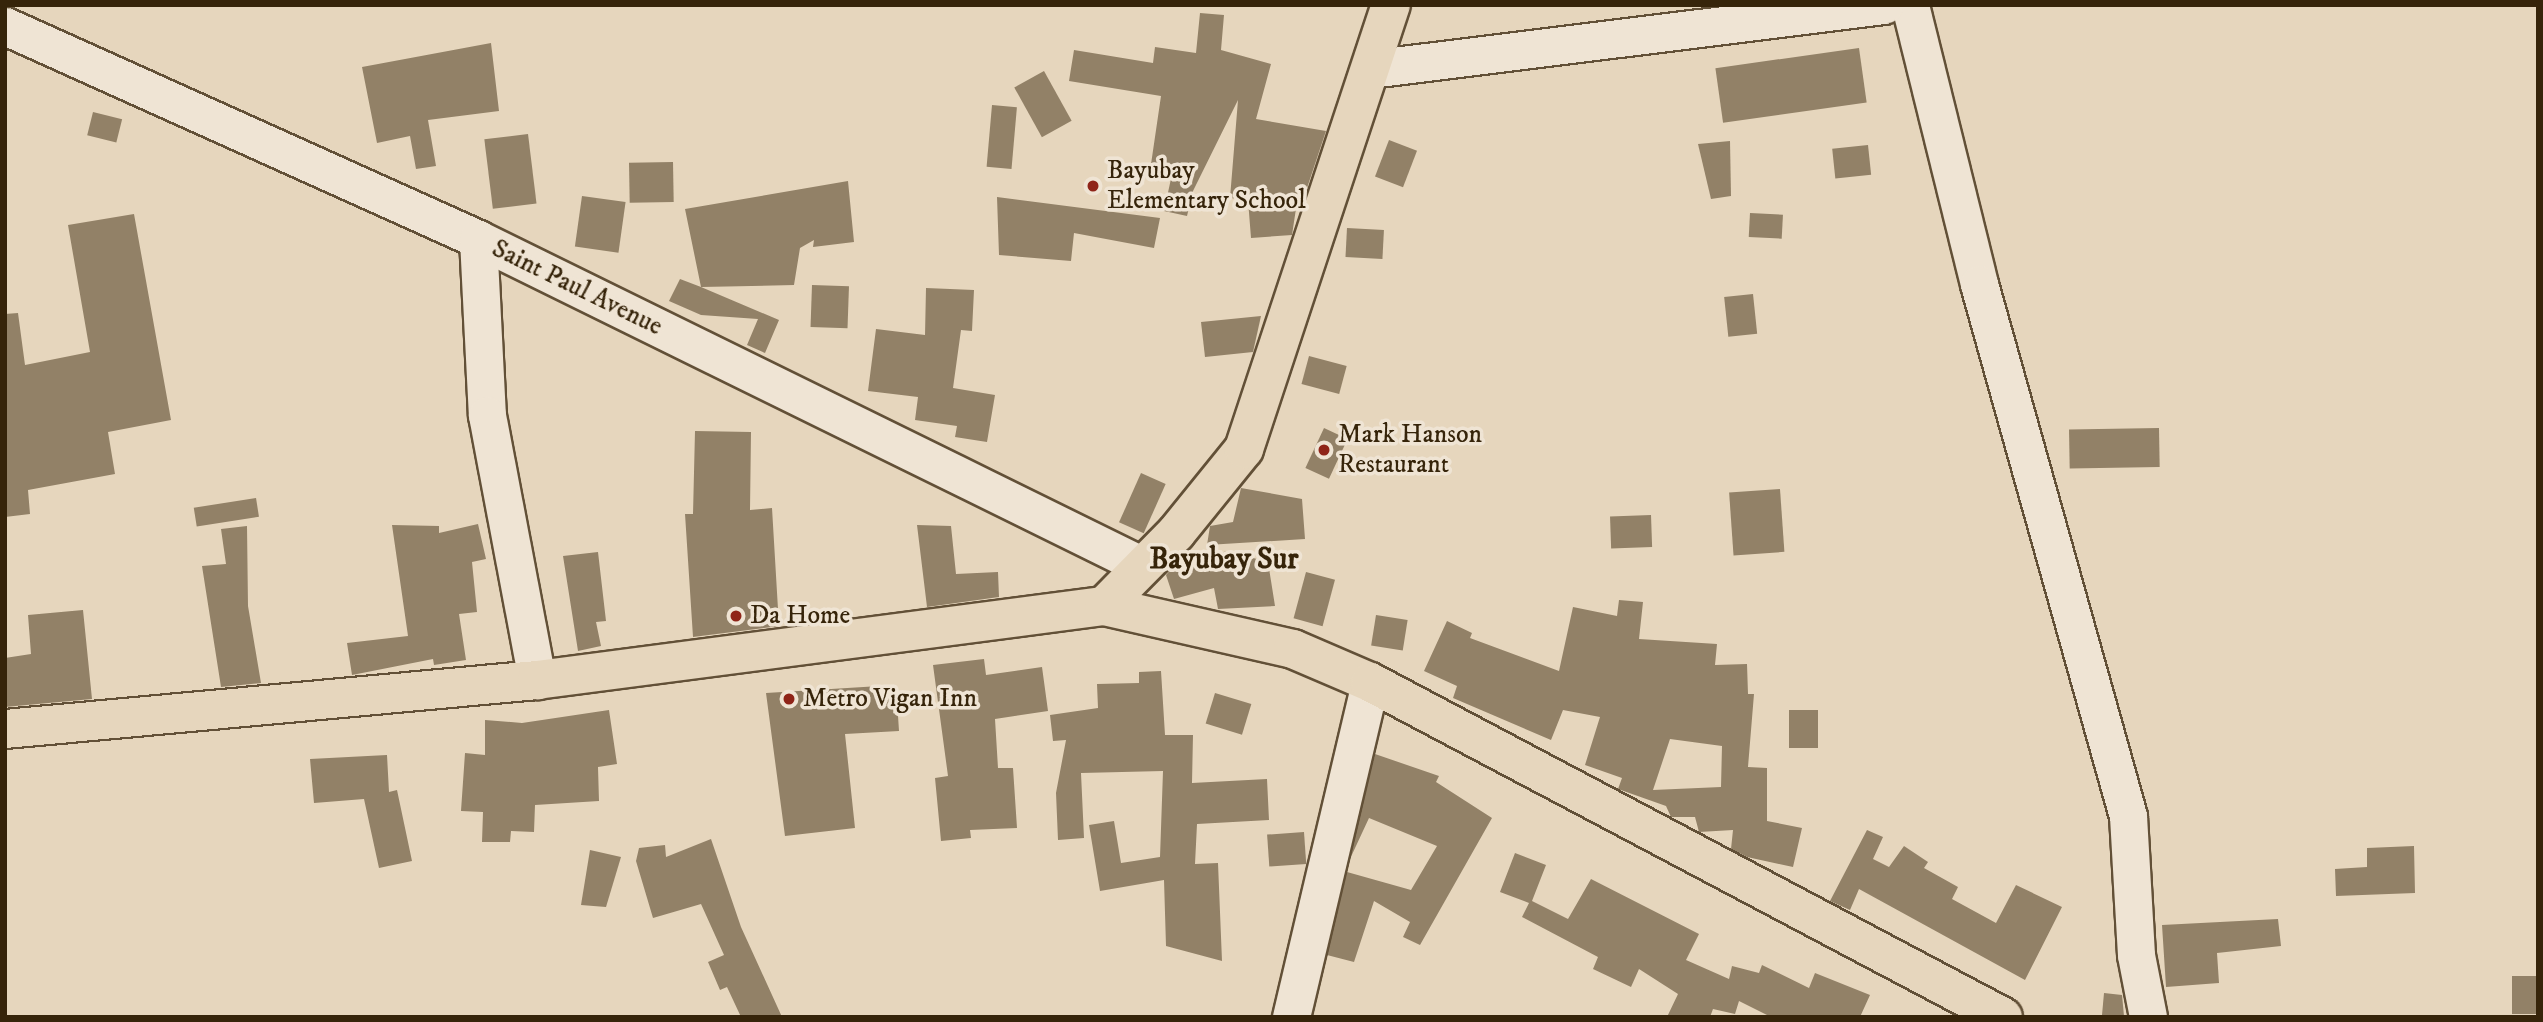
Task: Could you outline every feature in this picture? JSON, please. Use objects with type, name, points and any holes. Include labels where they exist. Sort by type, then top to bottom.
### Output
[{"type":"main road","points":[[1104,606],[1141,565],[1177,533],[1244,449],[1391,5]]},
{"type":"main road","points":[[5,729],[537,680],[1104,606],[1293,649],[1370,682],[2003,1017]]},
{"type":"street","points":[[1370,69],[1884,5]]},
{"type":"street","points":[[1910,5],[1979,284],[2128,816],[2136,955],[2148,1017]]},
{"type":"street","name":"Saint Paul Avenue","points":[[5,26],[478,239],[1141,565]]},
{"type":"street","points":[[478,239],[487,415],[537,680]]},
{"type":"street","points":[[1291,1017],[1370,682]]},
{"type":"building","points":[[1200,13],[1224,15],[1221,50],[1271,64],[1256,119],[1326,131],[1302,203],[1297,202],[1292,235],[1251,238],[1248,200],[1230,198],[1238,100],[1193,191],[1187,216],[1164,211],[1172,174],[1150,171],[1161,96],[1069,81],[1074,50],[1153,63],[1155,47],[1196,53]]},
{"type":"building","points":[[491,43],[499,111],[428,120],[436,166],[416,169],[410,136],[377,143],[362,67]]},
{"type":"building","points":[[1859,48],[1867,102],[1723,123],[1715,68]]},
{"type":"building","points":[[1044,71],[1072,121],[1042,137],[1014,87]]},
{"type":"building","points":[[992,105],[1017,107],[1012,169],[987,167]]},
{"type":"building","points":[[93,112],[122,119],[116,143],[87,135]]},
{"type":"building","points":[[528,134],[537,203],[493,209],[484,139]]},
{"type":"building","points":[[1389,140],[1417,151],[1403,187],[1375,176]]},
{"type":"building","points":[[1730,141],[1731,196],[1711,199],[1698,144]]},
{"type":"building","points":[[1868,145],[1871,175],[1835,179],[1832,149]]},
{"type":"building","points":[[673,162],[674,202],[630,203],[629,163]]},
{"type":"building","points":[[848,181],[854,242],[813,247],[814,240],[800,248],[794,285],[701,287],[685,209]]},
{"type":"building","points":[[582,196],[626,202],[618,253],[575,247]]},
{"type":"building","points":[[997,197],[1160,218],[1154,248],[1074,233],[1071,261],[999,255]]},
{"type":"building","points":[[1750,213],[1783,215],[1782,239],[1749,237]]},
{"type":"building","points":[[134,214],[171,420],[108,432],[115,474],[28,490],[30,514],[5,517],[5,314],[18,313],[25,365],[90,352],[68,225]]},
{"type":"building","points":[[1347,228],[1384,230],[1382,259],[1345,257]]},
{"type":"building","points":[[680,279],[779,320],[765,353],[747,345],[758,319],[701,315],[669,301]]},
{"type":"building","points":[[812,285],[849,286],[848,328],[811,327]]},
{"type":"building","points":[[926,288],[974,290],[972,331],[961,330],[953,388],[995,395],[987,442],[955,437],[957,426],[915,420],[918,397],[868,391],[876,329],[925,335]]},
{"type":"building","points":[[1753,294],[1757,334],[1728,337],[1724,297]]},
{"type":"building","points":[[1261,316],[1253,352],[1205,357],[1201,322]]},
{"type":"building","points":[[1309,356],[1347,366],[1339,394],[1301,384]]},
{"type":"building","points":[[1324,428],[1348,439],[1329,479],[1305,468]]},
{"type":"building","points":[[2159,428],[2160,467],[2070,469],[2069,430]]},
{"type":"building","points":[[695,431],[751,432],[750,510],[772,508],[779,626],[693,637],[685,514],[693,514]]},
{"type":"building","points":[[1141,473],[1166,484],[1144,533],[1119,522]]},
{"type":"building","points":[[1241,488],[1302,499],[1305,539],[1207,545],[1210,526],[1233,522]]},
{"type":"building","points":[[1780,489],[1784,552],[1734,555],[1729,493]]},
{"type":"building","points":[[256,498],[259,517],[197,527],[194,508]]},
{"type":"building","points":[[1651,515],[1652,547],[1611,548],[1610,516]]},
{"type":"building","points":[[478,524],[486,559],[472,562],[477,612],[459,614],[466,660],[434,665],[433,659],[352,675],[347,643],[408,636],[392,525],[439,526],[439,533]]},
{"type":"building","points":[[917,525],[951,526],[956,574],[998,572],[999,597],[927,607]]},
{"type":"building","points":[[247,526],[248,606],[261,683],[221,687],[202,566],[226,564],[221,529]]},
{"type":"building","points":[[1227,551],[1268,562],[1275,606],[1218,609],[1214,588],[1174,599],[1166,575],[1172,568]]},
{"type":"building","points":[[598,552],[606,621],[596,622],[601,646],[578,651],[563,556]]},
{"type":"building","points":[[1306,572],[1335,580],[1323,626],[1294,618]]},
{"type":"building","points":[[1619,600],[1643,602],[1639,639],[1717,644],[1715,665],[1747,664],[1748,694],[1754,694],[1748,767],[1767,768],[1767,821],[1802,828],[1793,867],[1747,857],[1731,849],[1733,830],[1699,832],[1695,817],[1671,817],[1666,806],[1618,789],[1622,778],[1585,765],[1600,717],[1563,710],[1551,740],[1453,698],[1457,686],[1424,671],[1447,621],[1472,633],[1470,638],[1559,671],[1573,607],[1617,616]],"holes":[[[1670,739],[1722,746],[1721,787],[1653,790]]]},
{"type":"building","points":[[83,610],[92,699],[5,707],[5,658],[31,654],[28,615]]},
{"type":"building","points":[[1376,615],[1408,620],[1403,651],[1371,646]]},
{"type":"building","points":[[984,659],[986,675],[1042,667],[1048,711],[995,719],[998,768],[1013,768],[1017,828],[970,830],[971,838],[941,841],[935,778],[948,776],[933,665]]},
{"type":"building","points":[[1161,671],[1165,735],[1193,735],[1192,783],[1267,779],[1269,820],[1197,824],[1195,864],[1218,863],[1222,961],[1166,946],[1164,880],[1100,891],[1089,825],[1114,821],[1121,863],[1160,857],[1163,771],[1081,773],[1084,838],[1058,840],[1056,793],[1066,740],[1053,741],[1050,715],[1098,708],[1097,684],[1139,683],[1139,672]]},
{"type":"building","points":[[896,685],[899,731],[845,734],[855,828],[785,836],[766,693]]},
{"type":"building","points":[[1215,693],[1251,704],[1242,735],[1206,724]]},
{"type":"building","points":[[609,710],[617,764],[598,767],[599,801],[535,805],[534,832],[511,831],[510,842],[482,842],[483,812],[461,811],[465,753],[485,755],[485,720],[522,723]]},
{"type":"building","points":[[1789,710],[1818,710],[1818,748],[1789,748]]},
{"type":"building","points":[[1375,754],[1439,776],[1436,782],[1492,818],[1420,945],[1403,937],[1410,922],[1374,901],[1354,962],[1327,955],[1347,872],[1411,890],[1437,846],[1369,818],[1349,861]]},
{"type":"building","points":[[387,755],[389,792],[397,790],[412,861],[379,868],[364,799],[314,803],[310,759]]},
{"type":"building","points":[[1867,830],[1883,837],[1873,859],[1889,867],[1904,846],[1928,862],[1924,868],[1958,887],[1952,899],[1996,923],[2016,885],[2062,907],[2025,980],[1859,889],[1850,910],[1830,901]]},
{"type":"building","points":[[1304,832],[1306,864],[1269,867],[1267,835]]},
{"type":"building","points":[[711,839],[741,927],[782,1017],[741,1017],[727,987],[720,990],[708,962],[724,955],[701,904],[653,918],[636,861],[639,848],[665,845],[666,857]]},
{"type":"building","points":[[2414,846],[2415,893],[2336,896],[2335,869],[2367,867],[2367,848]]},
{"type":"building","points":[[590,850],[621,857],[606,907],[581,905]]},
{"type":"building","points":[[1515,853],[1546,865],[1532,901],[1568,919],[1591,879],[1699,934],[1686,960],[1729,979],[1732,966],[1759,973],[1762,965],[1809,988],[1815,973],[1870,995],[1860,1017],[1771,1017],[1739,1001],[1735,1014],[1713,1009],[1710,1017],[1667,1017],[1678,994],[1639,969],[1631,987],[1593,969],[1598,957],[1522,917],[1529,903],[1500,892]]},
{"type":"building","points":[[2278,919],[2281,946],[2217,953],[2219,983],[2166,987],[2162,925]]},
{"type":"building","points":[[2512,976],[2538,976],[2538,1014],[2512,1014]]},
{"type":"building","points":[[2104,993],[2122,995],[2124,1016],[2102,1015]]},
{"type":"place","name":"Bayubay Elementary School","points":[[1093,186]]},
{"type":"place","name":"Mark Hanson Restaurant","points":[[1324,450]]},
{"type":"place","name":"Da Home","points":[[736,616]]},
{"type":"place","name":"Metro Vigan Inn","points":[[789,699]]},
{"type":"district","name":"Bayubay Sur","points":[[1224,560]]}]
